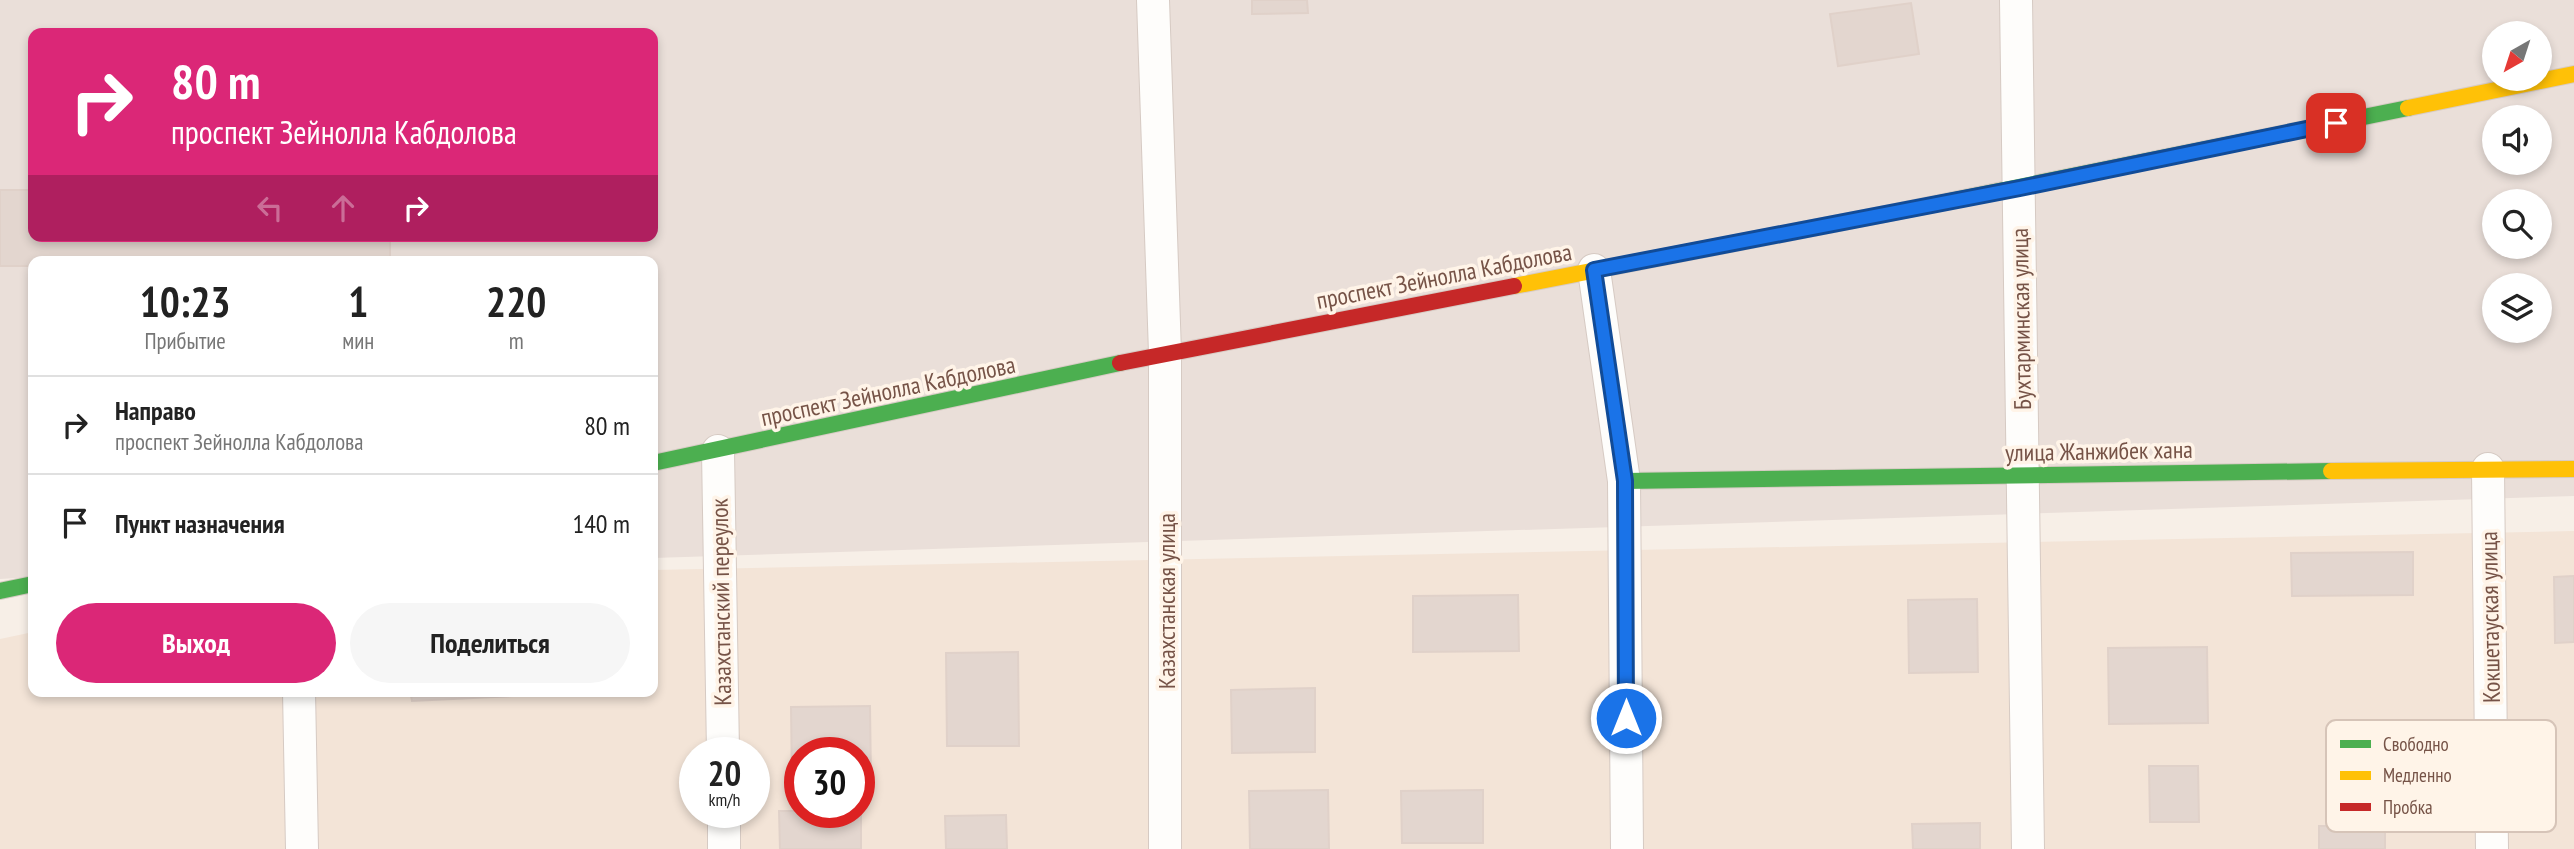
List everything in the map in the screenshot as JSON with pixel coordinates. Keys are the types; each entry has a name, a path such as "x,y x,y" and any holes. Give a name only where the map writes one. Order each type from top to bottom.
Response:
{"main road":[{"name":"проспект Зейнолла Кабдолова","path":"658,462 1165,353 2020,188 2574,74"},
{"name":"улица Жанжибек хана","path":"1625,481 2574,469"},
{"path":"0,591 28,585"}],"street":[{"name":"Казахстанская улица","path":"1153,0 1165,353 1166,849"},
{"name":"Бухтарминская улица","path":"2016,0 2028,849"},
{"path":"1594,270 1625,481 1627,849"},
{"name":"Казахстанский переулок","path":"718,451 723,737"},
{"name":"Кокшетауская улица","path":"2488,468 2491,720"},
{"path":"299,697 302,849"},
{"path":"724,828 724,849"}],"shaded area":[{"path":"0,0 2574,0 2574,496 658,558 658,256 28,256 28,577 0,579"},
{"path":"2574,531 2574,849 0,849 0,639 28,633 28,697 658,697 658,570"}],"building":[{"path":"1252,0 1307,0 1308,13 1252,14"},
{"path":"1911,3 1919,54 1838,66 1830,14"},
{"path":"0,190 28,190 28,242 390,242 390,256 28,256 28,266 0,266"},
{"path":"2413,552 2413,595 2292,596 2291,553"},
{"path":"2574,576 2574,642 2555,643 2554,577"},
{"path":"1518,595 1519,651 1413,652 1413,596"},
{"path":"1977,599 1978,672 1909,673 1908,600"},
{"path":"2207,647 2208,723 2109,724 2108,648"},
{"path":"1018,652 1019,746 947,746 946,653"},
{"path":"1315,688 1315,752 1232,753 1231,690"},
{"path":"411,697 494,697 412,701"},
{"path":"870,706 870,737 791,737 791,707"},
{"path":"2149,766 2198,766 2199,822 2150,822"},
{"path":"1328,790 1329,849 1250,849 1249,791"},
{"path":"1483,790 1483,843 1402,843 1401,791"},
{"path":"779,811 784,811 784,828 861,828 861,849 780,849"},
{"path":"1006,815 1007,849 946,849 945,816"},
{"path":"1980,823 1980,849 1913,849 1912,824"},
{"path":"2319,826 2326,826 2326,832 2385,832 2385,849 2319,849"}],"traffic: fast":[{"path":"1885,214 2408,108"},
{"path":"658,462 1120,363"},
{"path":"1624,481 2331,471"},
{"path":"0,591 28,585"}],"traffic: slow":[{"path":"2408,108 2574,74"},
{"path":"1514,286 1885,214"},
{"path":"2331,471 2574,469"}],"traffic: jam":[{"path":"1120,363 1514,286"}],"route":[{"path":"1626,718 1625,481 1594,270 2020,188 2336,123"}]}
